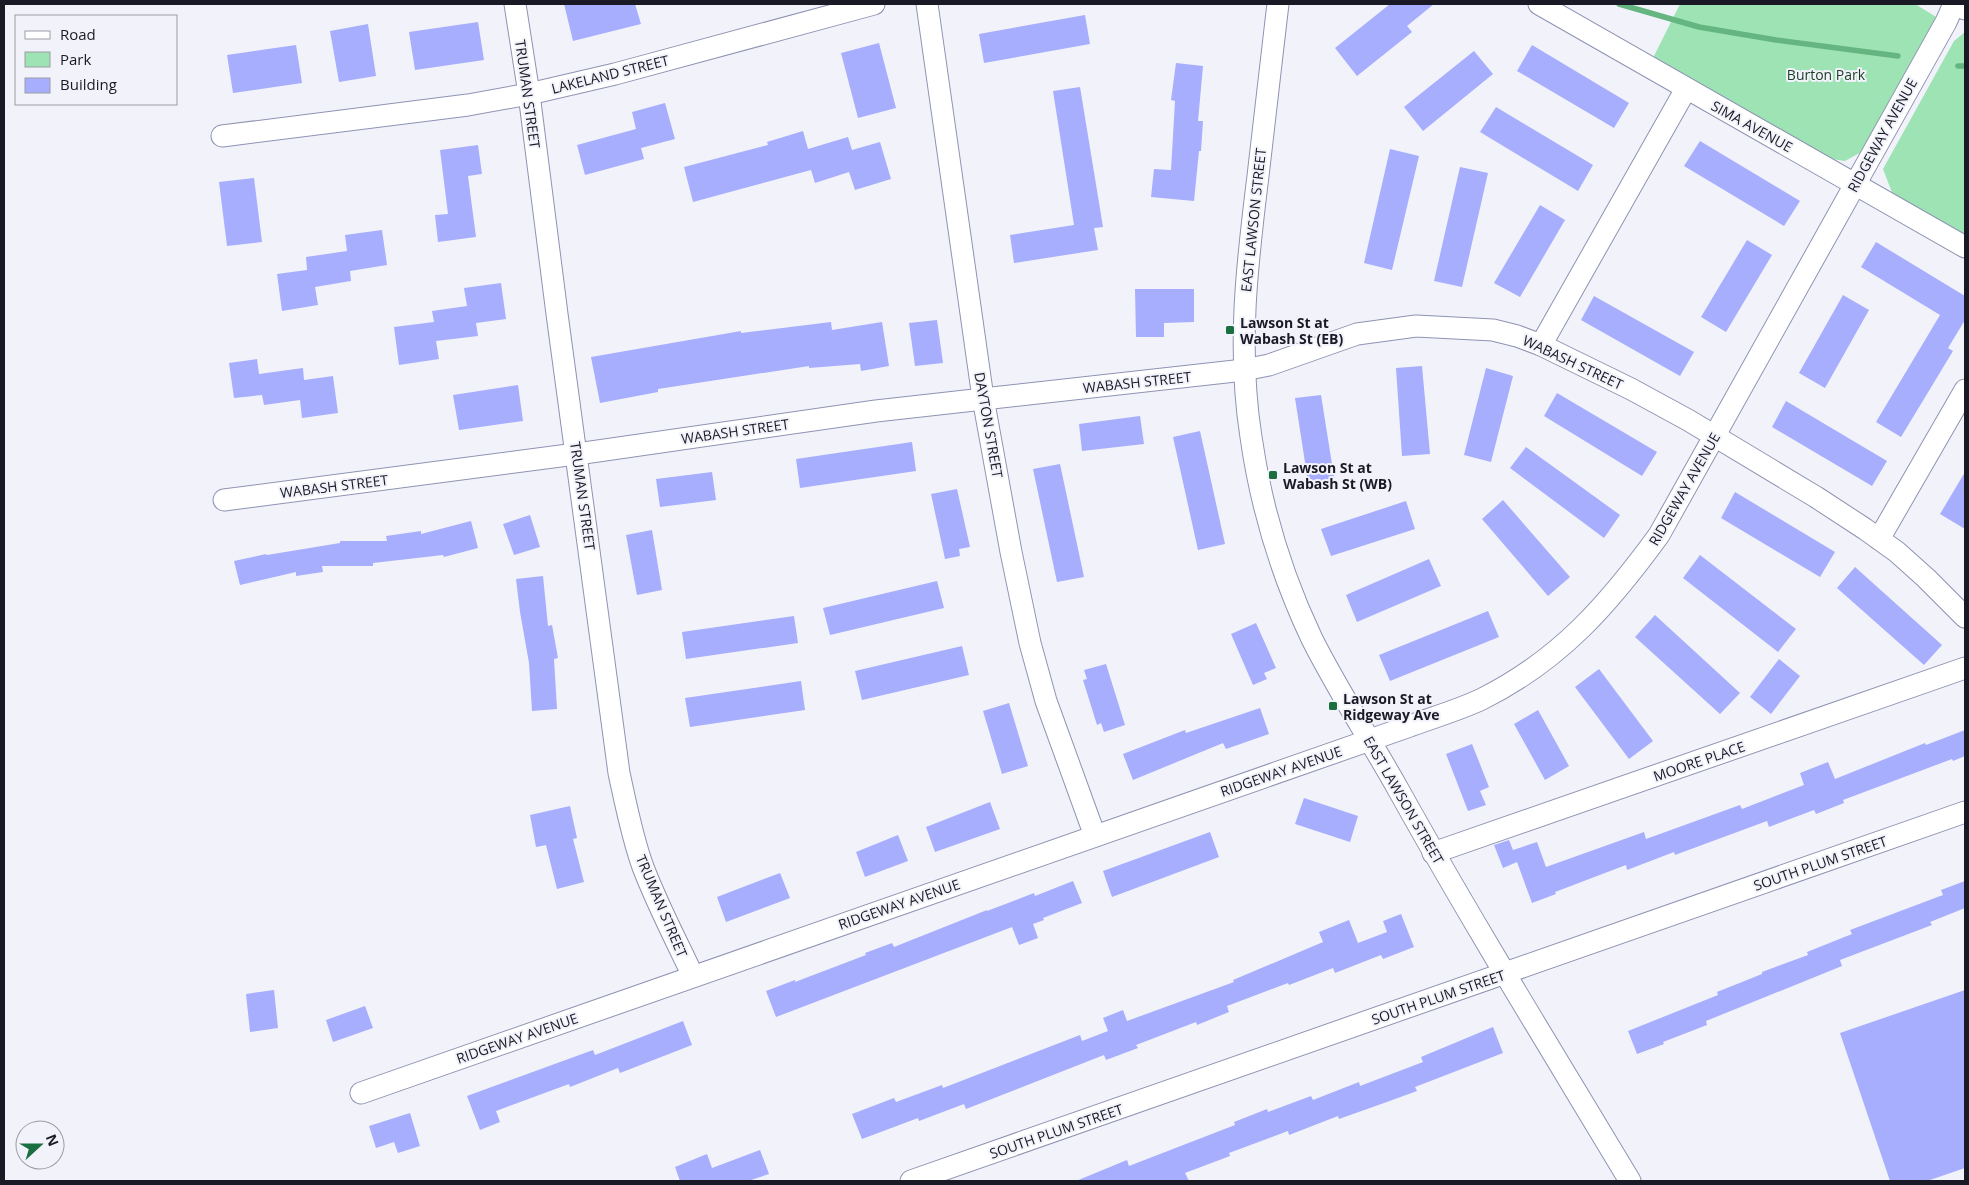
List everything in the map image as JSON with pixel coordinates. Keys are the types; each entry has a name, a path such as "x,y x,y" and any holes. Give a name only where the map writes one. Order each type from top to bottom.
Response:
{"street":[{"name":"TRUMAN STREET","path":"515,4 529,94 618,768 643,866 693,976"},
{"name":"LAKELAND STREET","path":"222,136 468,105 529,94 615,74 874,4"},
{"name":"DAYTON STREET","path":"927,4 983,398 1011,552 1030,642 1046,701 1095,836"},
{"name":"EAST LAWSON STREET","path":"1278,4 1245,289 1244,370 1251,438 1260,488 1272,535 1288,585 1313,640 1433,853 1630,1181"},
{"name":"SIMA AVENUE","path":"1539,4 1965,247"},
{"path":"1954,4 1965,9"},
{"name":"RIDGEWAY AVENUE","path":"361,1093 1369,741 1480,700 1552,655 1573,638 1630,576 1659,536 1946,22 1954,4"},
{"path":"1541,345 1686,89"},
{"name":"WABASH STREET","path":"224,500 983,398 1244,370 1269,365 1356,334 1416,326 1493,330 1541,345 1631,389 1714,436 1816,498 1879,539 1926,578 1965,617"},
{"path":"1879,539 1965,390"},
{"name":"MOORE PLACE","path":"1433,853 1965,668"},
{"name":"SOUTH PLUM STREET","path":"911,1181 1965,812"}],"green space":[{"name":"Burton Park","path":"1680,4 1915,4 1938,18 1865,150 1845,161 1832,159 1653,58"},
{"path":"1965,32 1965,236 1893,195 1883,169 1954,41"}],"building":[{"path":"564,4 635,4 641,24 573,41"},
{"path":"1390,4 1434,4 1407,26 1412,32 1357,76 1335,48"},
{"path":"1085,15 1090,44 984,63 979,34"},
{"path":"478,22 484,60 415,70 409,32"},
{"path":"368,24 376,76 339,82 330,31"},
{"path":"879,43 896,108 858,118 841,53"},
{"path":"296,45 302,83 233,93 227,55"},
{"path":"1532,45 1629,103 1614,128 1517,71"},
{"path":"1474,51 1493,74 1423,131 1404,107"},
{"path":"1176,63 1203,66 1198,121 1203,121 1201,151 1199,151 1194,201 1151,197 1154,169 1171,170 1175,101 1171,100"},
{"path":"1080,87 1103,227 1094,228 1098,250 1014,263 1010,235 1074,225 1053,91"},
{"path":"665,103 675,139 641,148 644,159 585,175 577,145 636,129 632,112"},
{"path":"1496,107 1593,165 1578,191 1480,132"},
{"path":"803,131 808,149 848,137 852,150 880,142 891,179 855,190 849,172 815,183 811,170 693,202 684,167 768,145 767,142"},
{"path":"1700,141 1800,201 1784,226 1684,166"},
{"path":"478,145 482,174 468,176 476,237 438,242 435,215 448,214 440,150"},
{"path":"1390,149 1419,156 1392,270 1364,263"},
{"path":"1460,167 1488,173 1462,287 1434,281"},
{"path":"254,178 262,242 227,246 219,182"},
{"path":"1540,205 1565,220 1520,297 1494,283"},
{"path":"382,230 387,265 350,271 351,281 315,287 318,305 282,311 277,274 307,270 306,257 347,251 345,235"},
{"path":"1747,240 1772,255 1726,332 1701,317"},
{"path":"1876,242 1965,296 1965,320 1948,348 1953,351 1901,437 1876,422 1940,315 1861,267"},
{"path":"501,283 506,319 476,323 478,336 436,341 439,359 399,365 394,327 434,322 432,311 467,306 464,288"},
{"path":"1135,289 1194,289 1194,322 1164,323 1164,337 1136,337"},
{"path":"1843,295 1869,310 1825,388 1799,373"},
{"path":"1594,296 1694,352 1680,376 1581,320"},
{"path":"937,320 943,363 915,366 909,323"},
{"path":"831,322 832,330 882,322 889,366 861,371 860,364 809,368 809,366 658,389 658,392 600,403 591,357 741,331 741,333"},
{"path":"257,359 259,374 303,368 304,380 333,376 338,413 302,418 300,400 264,405 262,395 234,398 229,363"},
{"path":"1422,366 1430,454 1402,456 1396,368"},
{"path":"1486,368 1513,376 1491,462 1464,455"},
{"path":"518,385 523,421 459,430 453,395"},
{"path":"1557,393 1657,452 1642,476 1544,416"},
{"path":"1321,395 1335,483 1309,488 1295,398"},
{"path":"1786,401 1887,461 1872,486 1772,427"},
{"path":"1140,416 1144,444 1082,451 1079,424"},
{"path":"1200,431 1225,544 1198,550 1173,437"},
{"path":"912,442 916,471 800,488 796,459"},
{"path":"1526,447 1620,515 1604,538 1510,468"},
{"path":"1060,464 1084,577 1057,582 1033,469"},
{"path":"712,472 716,500 660,507 656,479"},
{"path":"1965,472 1965,529 1940,514"},
{"path":"957,489 970,547 959,549 960,556 945,559 931,494"},
{"path":"1735,492 1835,552 1820,577 1721,518"},
{"path":"1503,500 1570,577 1548,596 1482,519"},
{"path":"1406,501 1415,529 1331,556 1321,529"},
{"path":"530,515 540,547 514,555 503,524"},
{"path":"471,521 478,548 444,557 443,555 373,563 373,566 322,566 323,572 296,576 296,572 240,585 234,561 266,554 340,543 340,541 387,541 386,536 421,531 421,534"},
{"path":"652,530 662,590 637,595 626,535"},
{"path":"1700,555 1796,629 1778,652 1683,578"},
{"path":"1429,559 1441,586 1357,622 1346,595"},
{"path":"1855,567 1942,645 1924,665 1837,588"},
{"path":"543,576 548,626 552,625 558,658 554,659 557,709 532,711 529,663 516,579"},
{"path":"937,581 944,608 830,635 823,608"},
{"path":"1488,611 1499,637 1390,681 1379,655"},
{"path":"1655,615 1740,693 1720,714 1635,637"},
{"path":"794,616 798,643 686,659 682,632"},
{"path":"1256,623 1276,668 1264,673 1267,679 1253,685 1231,634"},
{"path":"962,646 969,675 862,700 855,671"},
{"path":"1779,659 1800,676 1771,714 1750,697"},
{"path":"1106,664 1125,725 1104,732 1101,723 1097,725 1083,680 1087,679 1084,670"},
{"path":"1599,669 1653,741 1629,759 1575,687"},
{"path":"801,681 805,710 690,727 685,698"},
{"path":"1009,703 1028,766 1002,774 983,711"},
{"path":"1260,708 1269,734 1226,749 1223,743 1133,780 1123,754 1185,730 1186,733"},
{"path":"1538,710 1569,766 1545,780 1514,724"},
{"path":"1965,730 1965,756 1953,761 1952,759 1843,800 1844,803 1816,814 1814,810 1769,827 1767,821 1675,855 1674,852 1627,870 1626,865 1555,892 1556,894 1532,903 1517,862 1503,868 1494,845 1509,840 1513,850 1537,842 1546,867 1644,832 1646,839 1740,805 1742,809 1804,785 1800,773 1828,762 1835,779 1925,743 1926,745"},
{"path":"1472,744 1489,787 1480,791 1486,805 1468,811 1446,754"},
{"path":"1304,798 1358,816 1350,842 1295,824"},
{"path":"990,802 1000,829 935,852 926,827"},
{"path":"570,806 577,838 573,839 584,882 557,889 546,845 536,847 530,815"},
{"path":"1210,832 1219,857 1112,897 1103,871"},
{"path":"898,835 908,861 865,877 856,852"},
{"path":"780,873 790,898 726,922 717,897"},
{"path":"1073,881 1082,903 1043,918 1044,920 1033,924 1038,938 1019,945 1012,927 776,1017 766,991 866,955 865,953 892,943 894,947 987,910 1034,893 1035,896"},
{"path":"1965,881 1965,908 1930,922 1932,925 1840,960 1842,966 1706,1021 1707,1025 1637,1054 1628,1031 1718,995 1717,992 1762,974 1762,972 1808,955 1807,952 1852,934 1850,930 1943,895 1941,890"},
{"path":"1401,914 1414,947 1383,959 1381,955 1335,973 1333,968 1289,985 1288,983 1227,1006 1229,1012 1197,1025 1196,1022 1136,1045 1138,1048 1106,1060 1104,1055 966,1109 964,1104 919,1121 918,1118 862,1139 852,1114 894,1098 896,1102 942,1085 943,1088 1080,1035 1082,1041 1108,1031 1103,1018 1123,1010 1127,1021 1234,982 1233,980 1323,942 1319,932 1349,920 1358,943 1387,932 1383,921"},
{"path":"274,990 278,1028 250,1032 246,994"},
{"path":"1965,990 1965,1168 1927,1181 1890,1181 1840,1033"},
{"path":"365,1006 373,1028 333,1042 326,1020"},
{"path":"683,1021 692,1045 620,1073 618,1068 570,1087 569,1084 496,1111 500,1122 480,1130 467,1096 593,1050 595,1055"},
{"path":"1493,1027 1503,1053 1415,1087 1417,1091 1339,1119 1338,1116 1289,1135 1288,1131 1229,1153 1230,1156 1185,1173 1189,1181 1076,1181 1127,1160 1129,1166 1235,1125 1234,1122 1267,1109 1268,1112 1311,1096 1313,1100 1359,1082 1360,1086 1423,1062 1421,1057"},
{"path":"410,1113 420,1146 398,1153 394,1142 376,1148 369,1126"},
{"path":"760,1150 769,1174 748,1181 680,1181 675,1167 707,1154 712,1168"}],"waterway":[{"path":"1619,4 1699,27 1776,40 1898,56"},
{"path":"1958,66 1965,66"}],"place":[{"name":"Lawson St at Wabash St (EB)","path":"1230,330"},
{"name":"Lawson St at Wabash St (WB)","path":"1273,475"},
{"name":"Lawson St at Ridgeway Ave","path":"1333,706"}]}
